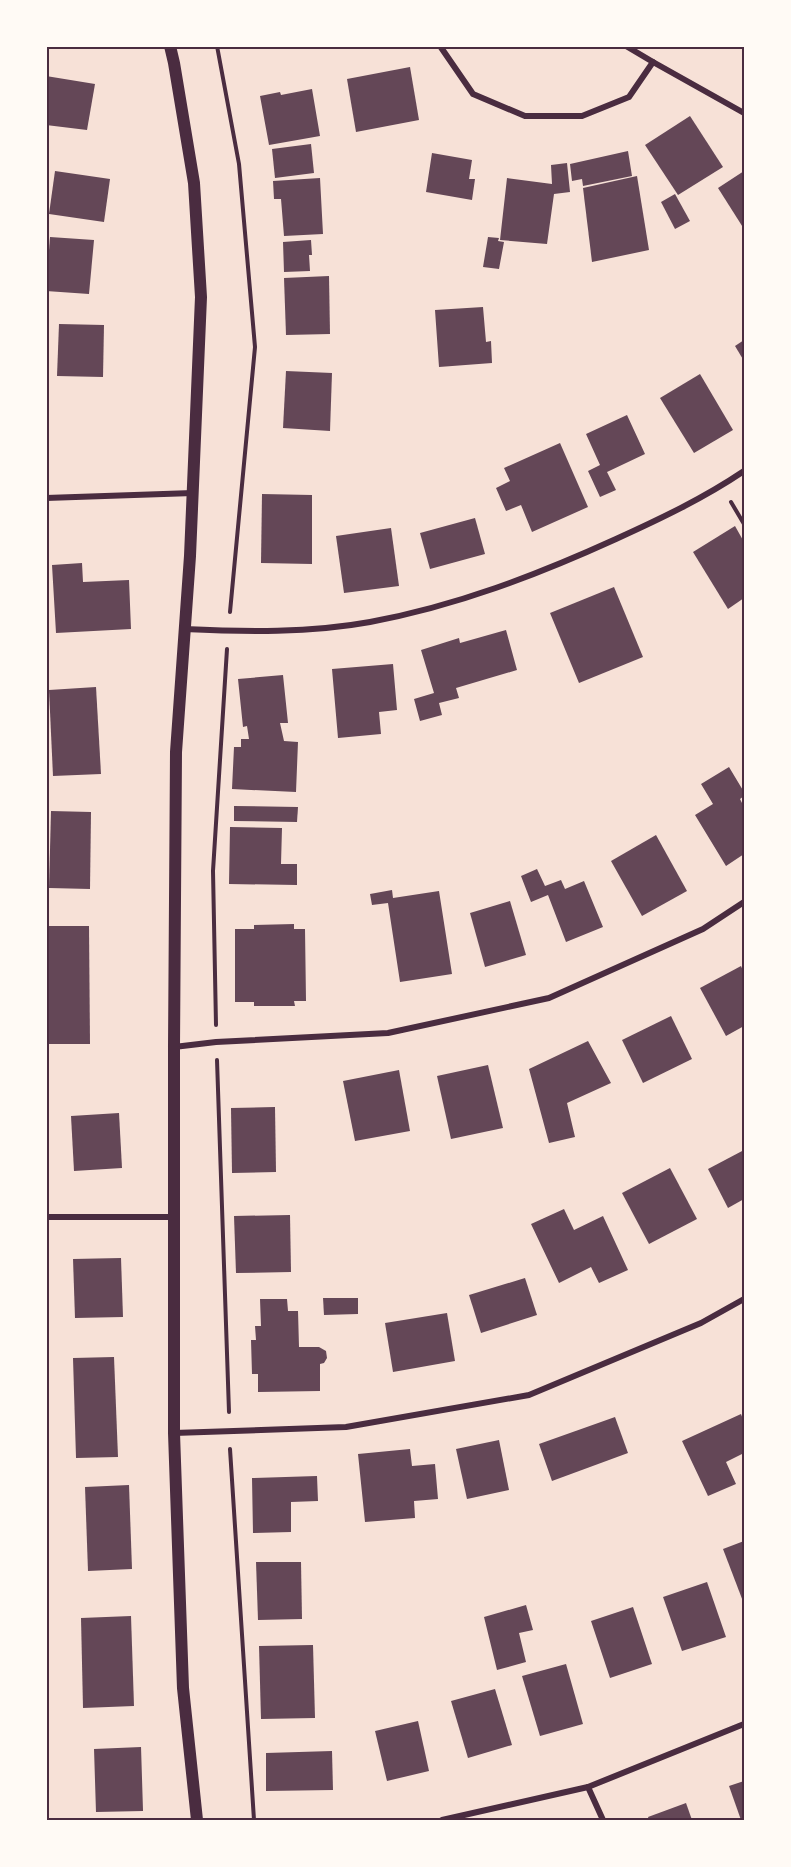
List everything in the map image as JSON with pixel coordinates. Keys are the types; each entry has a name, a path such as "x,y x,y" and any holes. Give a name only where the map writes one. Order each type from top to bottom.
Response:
{"main road":[{"path":"170,46 194,183 201,297 193,493 176,752 174,1047 174,1433 183,1688 197,1821"}],"street":[{"path":"441,46 473,94 525,116 582,116 629,97 653,62"},
{"path":"626,46 744,113"},
{"path":"184,629 228,632 309,629 369,622 427,609 499,588 576,558 721,487 744,471"},
{"path":"46,498 193,493"},
{"path":"174,1047 216,1042 387,1033 549,998 703,929 744,902"},
{"path":"46,1217 175,1217"},
{"path":"174,1433 346,1427 529,1395 701,1323 744,1299"},
{"path":"442,1821 588,1787 744,1724"},
{"path":"588,1787 603,1821"}],"path":[{"path":"216,1042 213,871 228,632 255,347 239,164 217,46"},
{"path":"721,487 744,524"}],"building":[{"path":"410,67 419,120 356,132 347,79"},
{"path":"46,76 95,84 87,130 46,125"},
{"path":"312,89 320,136 269,145 260,96 280,92 281,95"},
{"path":"690,116 723,167 678,195 645,145"},
{"path":"311,144 314,173 275,178 272,149"},
{"path":"628,151 632,176 583,186 582,179 572,181 570,164"},
{"path":"432,153 472,160 469,179 475,179 472,200 426,192"},
{"path":"567,163 570,192 554,194 547,244 500,240 507,178 552,184 551,165"},
{"path":"55,171 110,179 104,222 49,214"},
{"path":"744,171 744,229 718,188"},
{"path":"637,176 649,250 592,262 583,188"},
{"path":"320,178 323,234 284,236 281,199 274,199 273,181"},
{"path":"675,194 690,221 675,229 661,202"},
{"path":"50,237 94,240 89,294 46,291"},
{"path":"488,237 499,238 498,241 504,242 499,269 483,267"},
{"path":"311,240 310,271 284,272 283,242"},
{"path":"329,276 330,334 286,335 284,278"},
{"path":"483,307 486,342 491,341 492,363 439,367 435,310"},
{"path":"59,324 104,325 103,377 57,376"},
{"path":"744,340 744,361 735,346"},
{"path":"286,371 332,373 330,431 283,428"},
{"path":"700,374 733,430 694,453 660,398"},
{"path":"627,415 645,454 607,472 616,490 600,497 588,471 600,465 586,434"},
{"path":"560,443 588,507 532,532 521,505 506,511 496,488 510,481 504,468"},
{"path":"262,494 312,495 312,564 261,563"},
{"path":"475,518 485,554 430,569 420,533"},
{"path":"735,526 744,542 744,598 728,609 693,552"},
{"path":"391,528 399,586 344,593 336,536"},
{"path":"82,563 83,582 129,580 131,629 56,633 52,565"},
{"path":"614,587 643,657 579,683 550,613"},
{"path":"506,630 517,670 456,688 459,698 439,703 442,715 420,721 414,699 434,693 421,650 459,638 460,643"},
{"path":"393,664 397,710 379,712 381,734 338,738 332,669"},
{"path":"283,675 288,723 280,723 284,741 298,742 296,792 232,789 234,747 241,747 241,739 249,739 247,726 243,727 238,679"},
{"path":"96,687 101,774 53,776 49,690"},
{"path":"729,767 744,792 744,796 740,799 744,807 744,854 726,866 695,815 713,804 701,784"},
{"path":"234,806 298,807 297,822 234,821"},
{"path":"51,811 91,812 90,889 49,888"},
{"path":"230,827 282,828 281,864 297,864 297,885 229,884"},
{"path":"656,835 687,891 642,916 611,861"},
{"path":"537,869 545,886 561,880 565,889 584,881 603,927 566,942 548,895 531,902 521,876"},
{"path":"392,890 393,898 439,891 452,974 400,982 388,903 372,905 370,894"},
{"path":"510,901 526,955 485,967 470,913"},
{"path":"294,924 294,929 305,929 306,1001 294,1001 295,1006 254,1006 254,1002 235,1002 235,929 254,929 254,925"},
{"path":"48,926 89,926 90,1044 49,1044"},
{"path":"741,966 744,973 744,1026 726,1036 700,988"},
{"path":"671,1016 692,1059 643,1083 622,1040"},
{"path":"588,1041 611,1083 567,1103 575,1137 549,1143 529,1069"},
{"path":"488,1065 503,1128 451,1139 437,1076"},
{"path":"399,1070 410,1131 355,1141 343,1081"},
{"path":"275,1107 276,1172 232,1173 231,1108"},
{"path":"119,1113 122,1168 74,1171 71,1116"},
{"path":"744,1150 744,1199 728,1208 708,1169"},
{"path":"670,1168 697,1219 649,1244 622,1193"},
{"path":"564,1209 574,1230 603,1216 628,1270 599,1283 591,1267 559,1283 531,1224"},
{"path":"290,1215 291,1272 236,1273 234,1216"},
{"path":"121,1258 123,1317 75,1318 73,1259"},
{"path":"525,1278 537,1315 481,1333 469,1295"},
{"path":"323,1298 358,1298 358,1314 324,1315"},
{"path":"260,1299 287,1299 288,1311 298,1311 299,1347 319,1347 326,1351 327,1358 324,1363 320,1364 320,1391 258,1392 258,1374 252,1374 251,1340 256,1340 255,1326 261,1326"},
{"path":"447,1313 455,1361 393,1372 385,1323"},
{"path":"114,1357 118,1457 76,1458 73,1358"},
{"path":"741,1414 744,1422 744,1453 726,1462 736,1484 708,1496 682,1441"},
{"path":"615,1417 628,1453 552,1481 539,1444"},
{"path":"499,1440 509,1490 467,1499 456,1449"},
{"path":"410,1449 412,1466 435,1464 438,1499 414,1501 415,1518 365,1522 358,1454"},
{"path":"317,1476 318,1501 291,1502 291,1532 253,1533 252,1478"},
{"path":"129,1485 132,1569 88,1571 85,1487"},
{"path":"744,1541 744,1604 723,1549"},
{"path":"256,1562 301,1562 302,1619 258,1620"},
{"path":"707,1582 726,1637 682,1651 663,1597"},
{"path":"526,1605 533,1630 519,1633 526,1662 497,1670 484,1617"},
{"path":"633,1607 652,1664 610,1678 591,1621"},
{"path":"131,1616 134,1706 83,1708 81,1618"},
{"path":"313,1645 315,1718 261,1719 259,1646"},
{"path":"566,1664 583,1724 540,1736 522,1676"},
{"path":"495,1689 512,1745 468,1758 451,1701"},
{"path":"418,1721 429,1771 387,1781 375,1731"},
{"path":"141,1747 143,1811 96,1812 94,1749"},
{"path":"332,1751 333,1790 266,1791 266,1753"},
{"path":"744,1781 744,1820 741,1820 729,1786"},
{"path":"686,1803 692,1820 649,1820 648,1817"}]}
